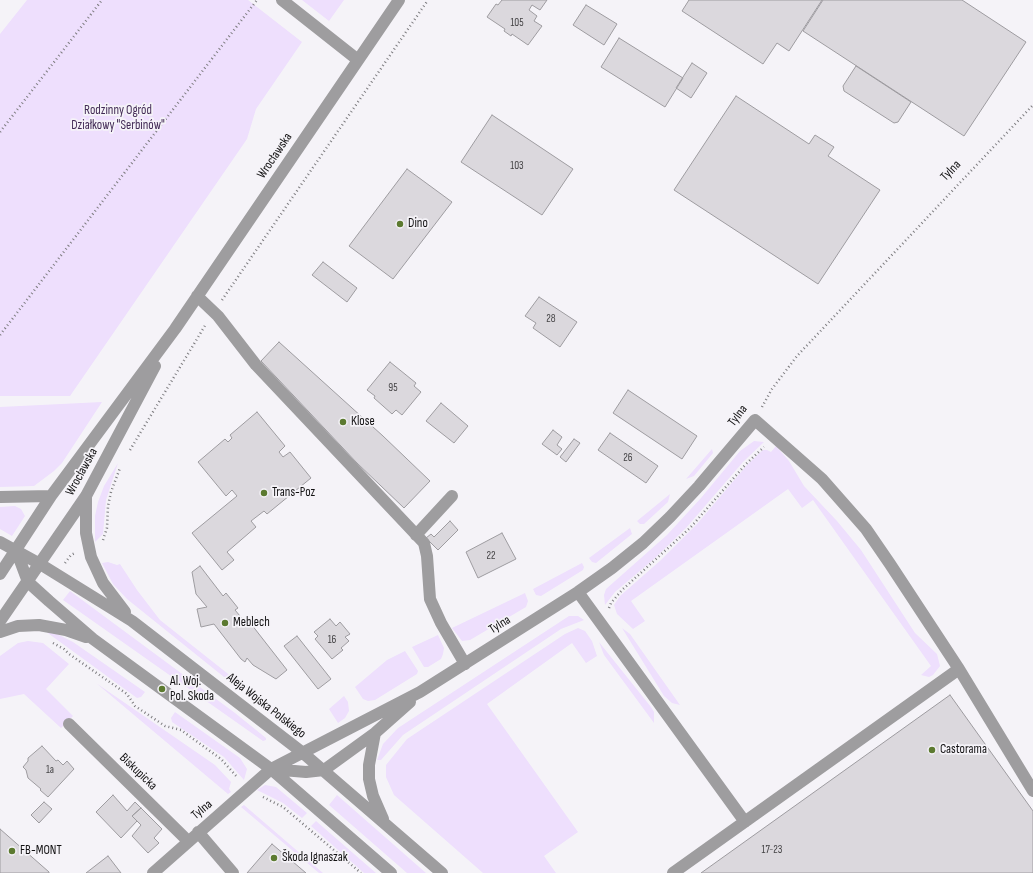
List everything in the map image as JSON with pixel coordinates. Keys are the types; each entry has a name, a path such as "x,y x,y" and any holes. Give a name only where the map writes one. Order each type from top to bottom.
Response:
{"street":[{"path":"282,0 358,60"},
{"name":"Wrocławska","path":"0,574 51,496 175,329 398,0"},
{"path":"197,296 218,316 256,365 424,544 428,556 427,574 430,599 435,614 465,664"},
{"name":"Wrocławska","path":"0,621 86,496 175,329"},
{"path":"755,420 822,479 852,512 890,564 959,669 1033,791"},
{"name":"Tylna","path":"153,873 271,769 420,692 578,592 642,543 670,517 699,486 755,420"},
{"path":"0,497 51,496"},
{"path":"86,496 86,533 93,563 113,598 132,621"},
{"path":"416,535 452,496"},
{"name":"Aleja Wojska Polskiego","path":"0,542 40,564 132,621 324,770 442,873"},
{"path":"16,550 28,582 93,639 271,769 391,873"},
{"path":"578,592 745,822"},
{"path":"0,632 18,626 39,625 66,630 93,639"},
{"path":"673,873 959,669"},
{"name":"Tylna","path":"324,770 375,733 420,692"},
{"name":"Biskupicka","path":"69,724 188,841"},
{"path":"375,733 369,765 369,779 373,796 384,822"},
{"path":"271,769 306,772 324,770"},
{"path":"198,832 232,873"}],"path":[{"path":"0,132 102,0"},
{"path":"0,335 257,0"},
{"name":"Tylna","path":"755,420 772,389 797,356 1033,105"},
{"path":"608,611 611,602 622,590 690,528 746,464 765,446"},
{"path":"58,648 64,649 127,694 135,706 165,726 181,730 221,759 249,788 283,806 361,873"}],"green space":[{"name":"Rodzinny Ogród Działkowy \"Serbinów\"","path":"27,0 248,0 302,42 256,109 247,139 70,396 0,396 0,34"},
{"path":"302,0 344,0 329,21"},
{"path":"102,402 62,463 54,471 34,486 0,487 0,407"},
{"path":"754,441 764,442 743,462 686,528 654,559 615,592 605,605 604,595 606,589 667,535 701,498 740,451"},
{"path":"776,446 789,461 804,486 837,521 861,550 915,633 937,654 940,666 933,675 929,677 921,675 931,666 813,500 802,508 788,489 631,601 645,621 633,629 617,614 614,605 620,596 661,560 697,524 747,465 763,450 771,452"},
{"path":"712,449 713,453 694,476 686,479"},
{"path":"118,463 106,500 103,534 95,542 95,516 98,502 104,486"},
{"path":"670,494 668,502 644,524 640,524 637,521"},
{"path":"15,506 21,509 25,516 12,536 0,529 0,507"},
{"path":"630,528 632,534 596,563 592,562 589,558"},
{"path":"108,562 117,565 120,564 137,590 160,620 232,677 224,677 127,599 113,584 102,563"},
{"path":"582,563 584,567 583,570 541,596 536,595 533,589"},
{"path":"70,591 235,713 266,738 266,740 263,741 63,600"},
{"path":"525,593 528,601 526,607 470,640 462,641 452,628"},
{"path":"569,616 578,616 584,620 561,629 403,735 381,760 377,760 383,744 398,728"},
{"path":"578,628 585,631 592,641 597,656 586,663 572,643 487,704 578,832 544,856 556,873 483,873 394,795 386,777 386,765 407,739 565,634"},
{"path":"622,628 630,634 680,705 672,703 664,696"},
{"path":"45,631 57,634 73,642 145,692 141,697 137,698"},
{"path":"438,635 444,648 441,659 428,667 424,667 412,647"},
{"path":"28,641 43,643 69,664 46,689 73,716 61,728 24,694 0,699 0,656 18,643"},
{"path":"599,642 651,707 654,712 654,723 604,655"},
{"path":"405,651 418,671 417,674 375,700 368,701 363,699 355,687 387,660"},
{"path":"96,683 215,765 231,782 229,789 231,792 228,794"},
{"path":"252,693 300,730 298,735 259,704 253,697"},
{"path":"344,696 348,702 349,711 345,718 338,723 329,709"},
{"path":"175,712 240,758 247,769 244,780 224,757 172,722 171,718"},
{"path":"265,785 276,787 307,813 302,818 283,803 257,790"},
{"path":"337,795 426,873 407,873 329,805"},
{"path":"244,805 323,873 319,873 241,807"},
{"path":"316,821 376,873 364,873 311,826"}],"building":[{"path":"502,0 547,0 540,10 532,5 529,10 537,16 534,21 542,26 528,45 512,34 511,36 504,31 505,29 487,17 496,4 498,5"},
{"path":"689,0 822,0 789,51 777,43 763,64 682,11"},
{"path":"823,0 962,0 1026,42 964,136 803,31"},
{"path":"586,5 617,24 604,45 573,25"},
{"path":"619,38 683,78 665,107 601,67"},
{"path":"692,63 707,73 691,98 676,88"},
{"path":"856,66 911,102 898,122 894,123 844,91 843,86"},
{"path":"736,96 809,144 815,135 834,147 828,156 880,190 818,284 674,190"},
{"path":"492,115 573,169 542,215 461,162"},
{"name":"Dino","path":"407,169 452,202 393,279 349,246"},
{"path":"323,262 357,288 347,302 312,275"},
{"path":"539,297 577,322 560,347 533,328 536,323 525,316"},
{"name":"Klose","path":"279,342 383,436 430,481 404,508 357,463 261,361"},
{"path":"390,362 416,383 414,386 421,392 402,415 396,410 392,414 374,398 375,396 367,390"},
{"path":"628,390 697,436 682,459 613,413"},
{"path":"441,403 468,426 454,443 426,421"},
{"name":"Trans-Poz","path":"257,412 285,446 279,452 283,457 290,452 311,478 267,514 264,511 251,521 256,527 227,552 234,560 222,570 192,533 237,496 232,490 226,496 198,462 225,439 228,442 232,438 230,435"},
{"path":"553,430 562,437 557,445 562,449 557,455 542,444"},
{"path":"610,433 658,466 646,483 598,450"},
{"path":"574,439 580,443 566,462 560,457"},
{"path":"450,521 458,530 438,550 426,538 431,534 434,537"},
{"path":"502,533 516,559 478,578 466,552"},
{"name":"Meblech","path":"200,566 223,596 226,593 238,608 235,610 245,622 248,620 287,670 276,679 253,665 247,658 245,662 241,659 214,624 201,627 197,609 207,607 196,594 192,572"},
{"path":"330,619 336,626 340,622 350,634 345,637 349,641 341,648 343,650 332,659 315,639 318,636 314,632"},
{"path":"297,636 331,679 318,689 284,646"},
{"name":"Castorama","path":"950,695 1033,811 1033,873 701,873"},
{"path":"42,746 56,761 58,760 63,765 67,761 74,769 48,797 28,778 26,770 23,767 28,761 28,758"},
{"path":"113,795 127,811 135,802 141,808 132,816 137,821 121,838 96,812"},
{"path":"44,802 52,809 39,823 31,815"},
{"path":"141,808 162,829 154,838 159,843 148,853 132,836 141,825 132,816"},
{"name":"FB-MONT","path":"0,829 49,872 49,873 0,873"},
{"name":"Škoda Ignaszak","path":"272,844 306,873 247,873"},
{"path":"108,856 121,873 86,873"}],"place":[{"name":"Dino","path":"400,224"},
{"name":"Klose","path":"343,422"},
{"name":"Trans-Poz","path":"264,493"},
{"name":"Meblech","path":"225,623"},
{"name":"Al. Woj. Pol. Skoda","path":"162,689"},
{"name":"Castorama","path":"932,750"},
{"name":"FB-MONT","path":"12,851"},
{"name":"Škoda Ignaszak","path":"274,858"}]}
